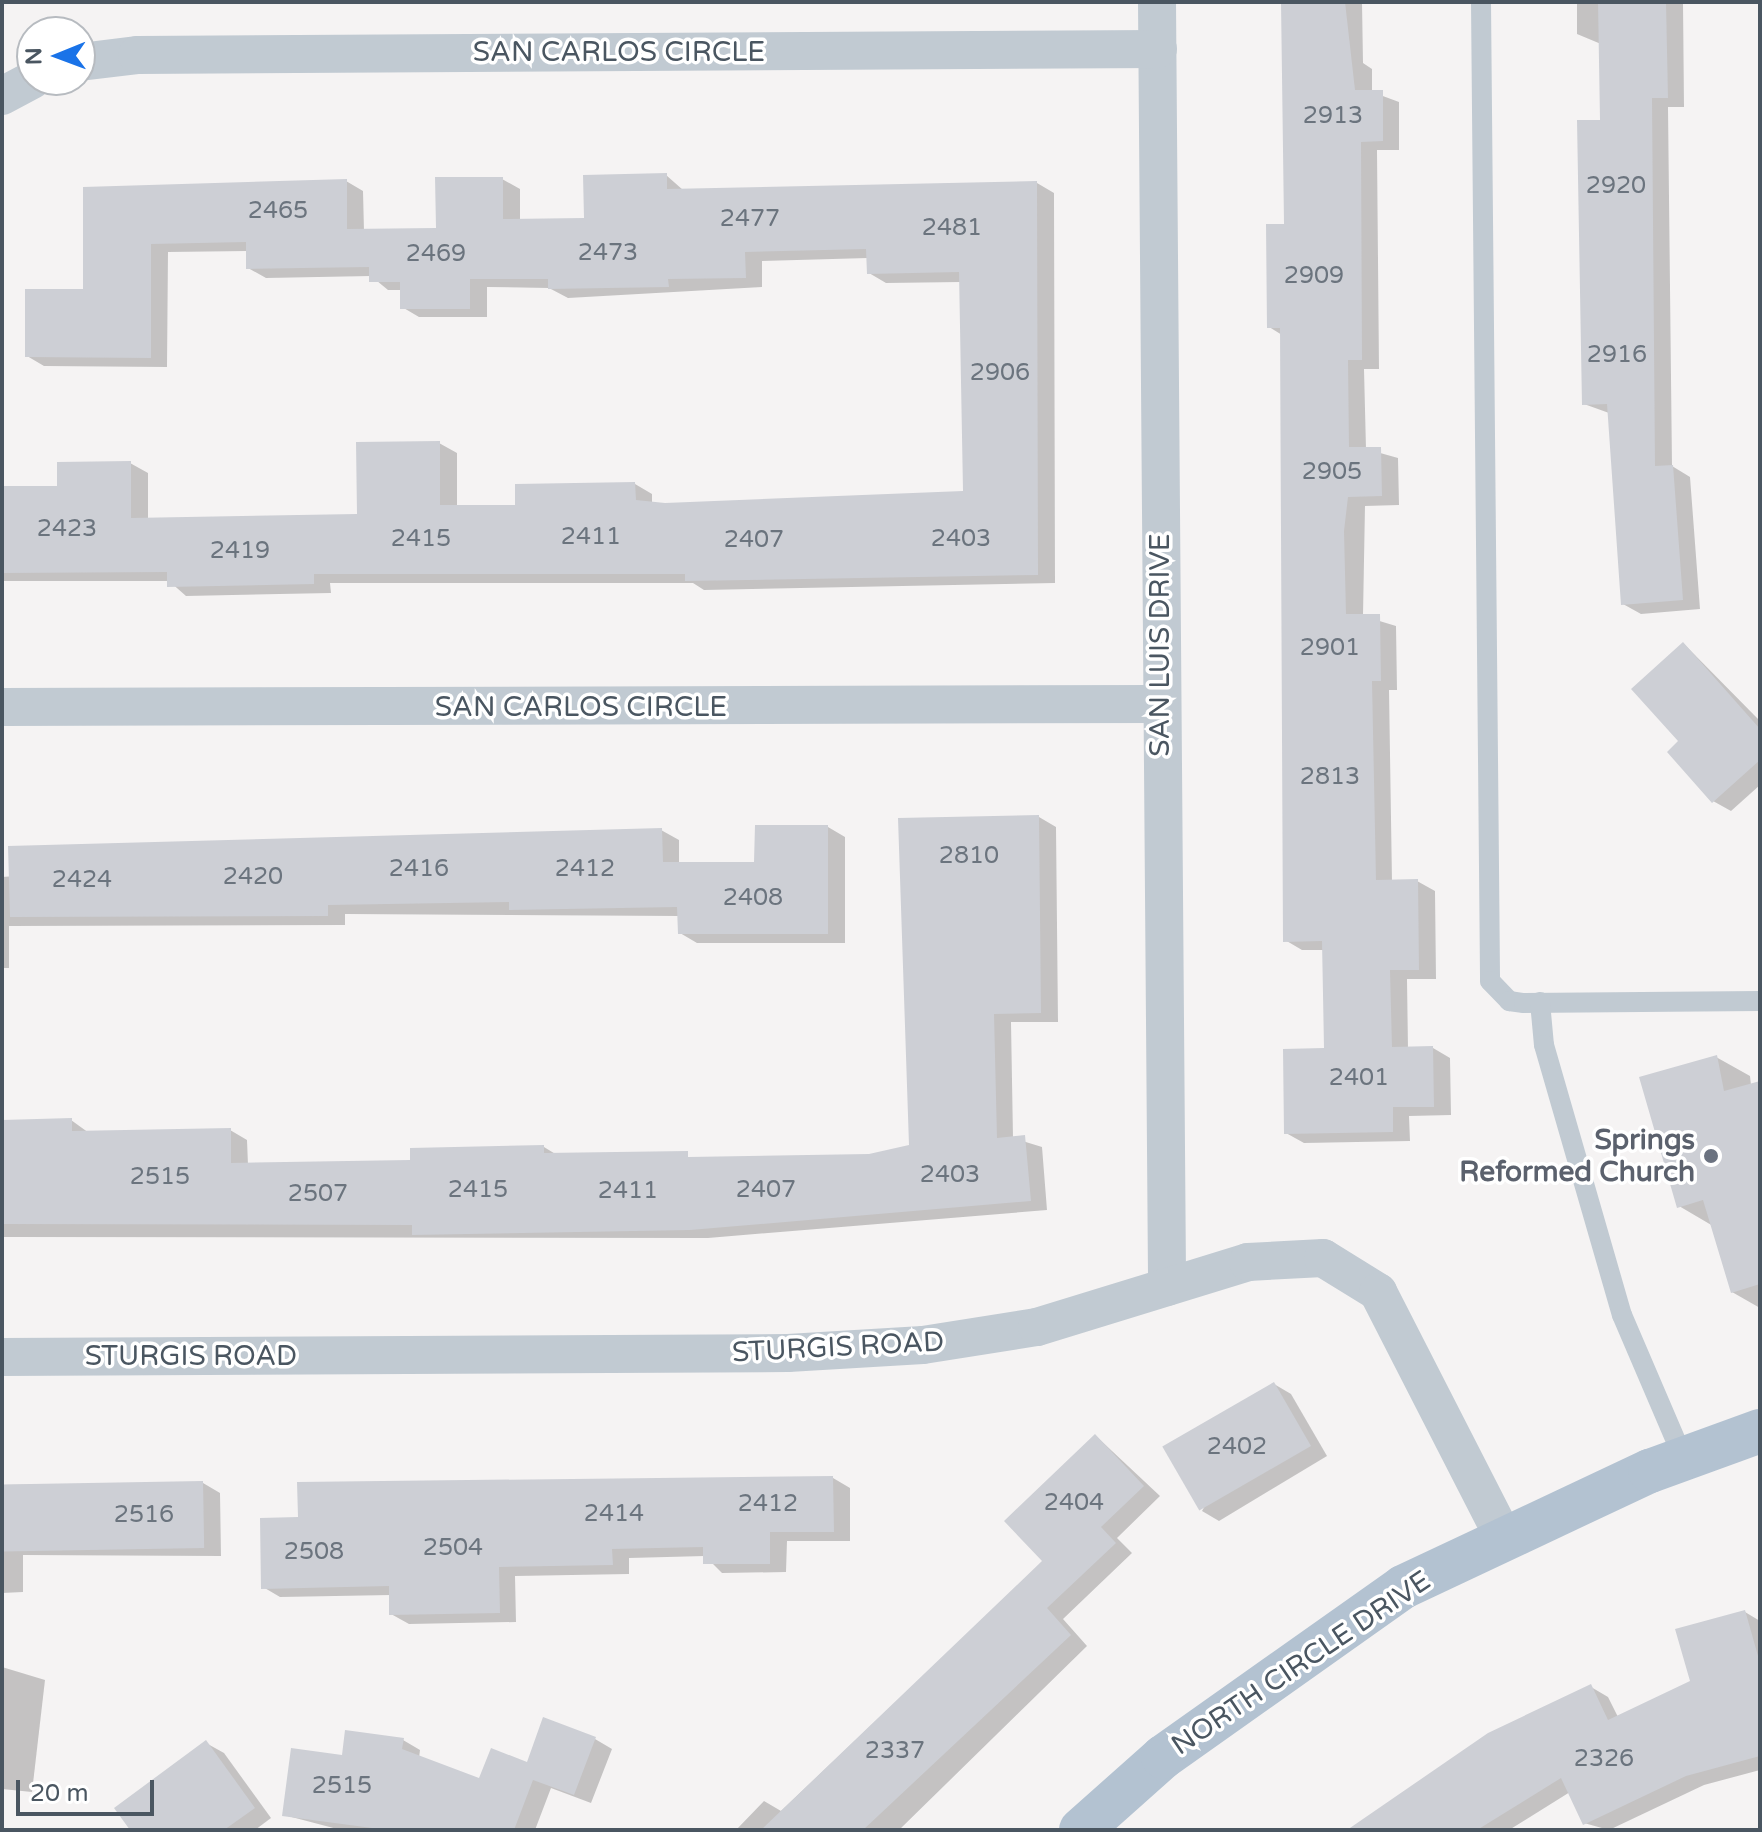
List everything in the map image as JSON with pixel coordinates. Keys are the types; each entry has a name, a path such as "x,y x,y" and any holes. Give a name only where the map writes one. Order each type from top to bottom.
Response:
{"main road":[{"name":"NORTH CIRCLE DRIVE","path":"1081,1830 1163,1757 1403,1587 1503,1536 1683,1457 1760,1431"}],"street":[{"name":"SAN LUIS DRIVE","path":"1157,2 1160,704 1167,1287"},
{"name":"SAN CARLOS CIRCLE","path":"96,60 153,54 1158,49"},
{"name":"SAN CARLOS CIRCLE","path":"2,707 1160,704"},
{"name":"STURGIS ROAD","path":"2,1357 803,1352 976,1338 1285,1256 1323,1258 1350,1269 1378,1292 1404,1333 1503,1536"}],"lane":[{"path":"1481,2 1488,966 1509,1001 1760,1001"},
{"path":"1540,1002 1544,1045 1622,1315 1683,1457"}],"building":[{"path":"1281,2 1345,2 1355,90 1383,90 1383,141 1361,142 1362,360 1348,360 1349,447 1381,447 1382,496 1348,497 1344,531 1346,614 1380,614 1381,681 1372,681 1376,880 1418,879 1419,970 1390,970 1392,1047 1433,1046 1434,1107 1393,1107 1393,1132 1284,1134 1283,1049 1324,1048 1322,941 1283,942 1280,328 1267,328 1266,224 1284,224"},
{"path":"1598,2 1666,2 1668,98 1652,98 1655,466 1673,465 1683,600 1621,605 1607,404 1582,405 1577,120 1600,120"},
{"path":"667,173 667,189 1037,181 1038,575 685,581 685,574 314,574 314,584 167,587 167,572 2,573 2,486 57,486 57,462 131,461 131,518 357,514 356,442 440,441 440,505 515,505 515,484 635,482 636,500 665,503 963,491 959,272 867,274 866,249 745,252 746,278 668,279 669,287 548,289 548,279 470,279 470,309 400,309 400,282 369,282 369,267 246,269 246,242 151,244 151,358 25,357 25,289 83,289 83,187 347,179 347,229 436,228 435,177 503,177 503,219 584,218 583,175"},
{"path":"1683,642 1760,729 1760,760 1712,803 1667,752 1678,741 1631,689"},
{"path":"1039,815 1041,1013 994,1014 997,1138 1025,1135 1031,1201 690,1230 412,1235 412,1225 2,1224 2,1120 72,1118 72,1131 231,1128 231,1163 410,1160 410,1148 544,1145 544,1153 688,1151 688,1157 869,1154 909,1145 898,818"},
{"path":"755,825 828,825 828,934 678,934 677,907 509,910 509,902 328,905 328,916 10,917 8,846 662,828 663,862 754,862"},
{"name":"Springs Reformed Church","path":"1717,1055 1724,1091 1760,1081 1760,1284 1731,1293 1703,1200 1677,1208 1639,1077"},
{"path":"1274,1382 1311,1446 1199,1511 1162,1446"},
{"path":"1095,1434 1144,1486 1101,1527 1116,1543 1047,1608 1071,1635 863,1830 761,1830 1042,1561 1004,1521"},
{"path":"833,1476 834,1532 770,1532 770,1564 703,1564 703,1547 612,1549 613,1565 499,1567 500,1613 389,1615 389,1586 261,1589 260,1518 298,1517 297,1482"},
{"path":"203,1481 204,1548 3,1551 2,1485"},
{"path":"1745,1610 1760,1663 1760,1756 1686,1776 1583,1825 1561,1778 1477,1830 1347,1830 1488,1733 1591,1684 1608,1720 1690,1681 1675,1629"},
{"path":"543,1717 596,1737 574,1795 533,1780 514,1830 387,1830 282,1816 291,1748 342,1755 345,1730 404,1738 402,1749 479,1778 491,1748 527,1762"},
{"path":"206,1740 255,1808 224,1830 130,1830 114,1808"}],"place":[{"name":"Springs Reformed Church","path":"1711,1156"}]}
